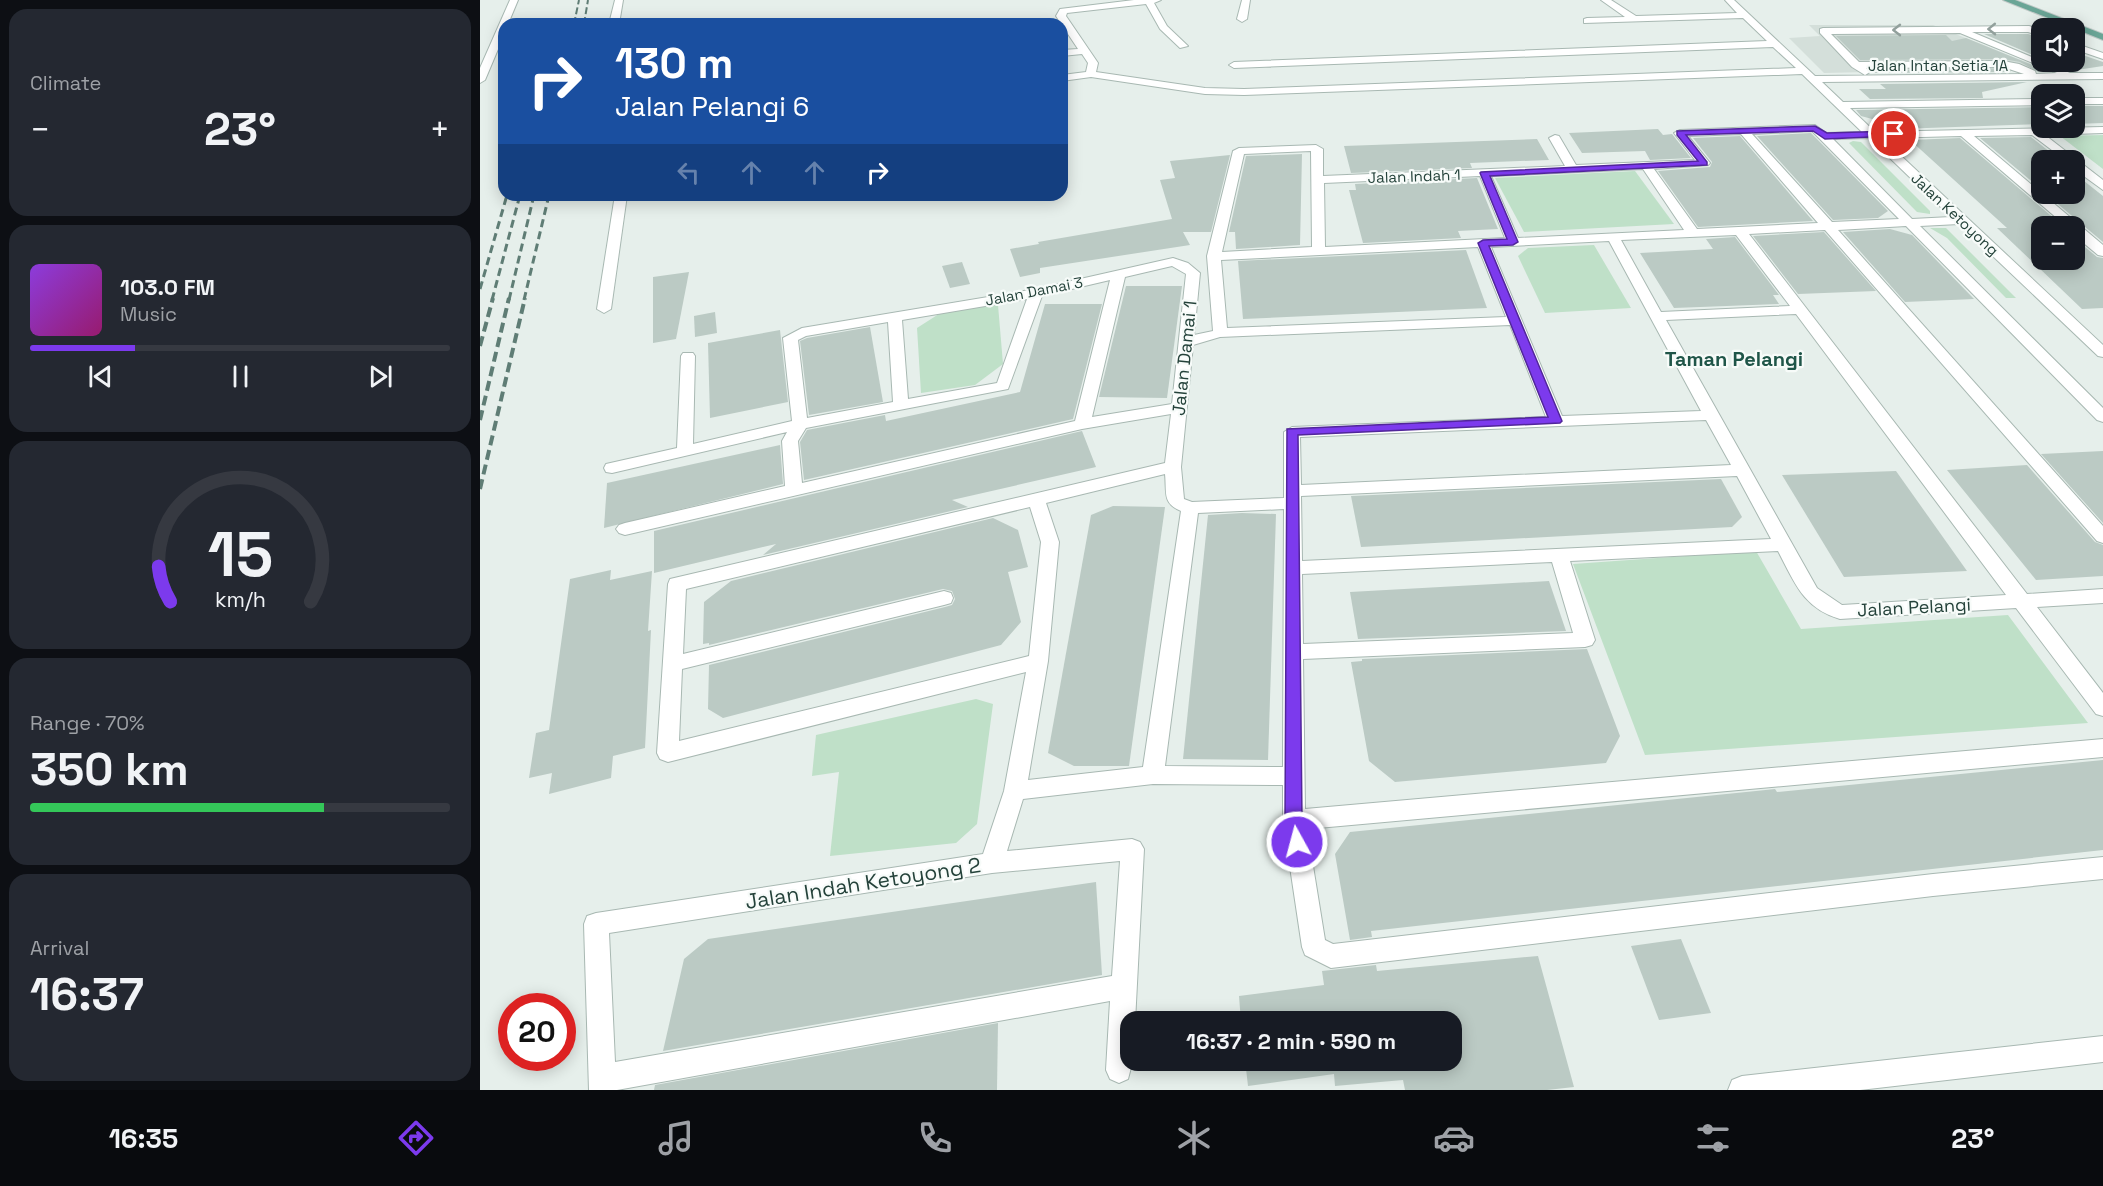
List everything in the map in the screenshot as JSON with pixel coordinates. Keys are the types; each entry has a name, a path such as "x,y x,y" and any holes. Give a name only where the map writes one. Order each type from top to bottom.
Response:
{"main road":[{"path":"2007,0 2103,37"},
{"path":"2028,0 2103,27"}],"street":[{"path":"506,18 514,0"},
{"path":"615,18 619,0"},
{"path":"1062,18 1063,11 1151,0 1163,27 1183,46"},
{"path":"1242,19 1246,0"},
{"path":"1605,0 1633,18"},
{"name":"Jalan Ketoyong","path":"1729,0 1962,220 2096,339 2103,353"},
{"path":"1587,21 1744,15"},
{"path":"1608,19 1629,42"},
{"path":"1068,27 1093,63 1091,74"},
{"path":"1856,65 1823,31 2031,28"},
{"path":"1955,29 2103,88"},
{"path":"480,80 498,38"},
{"path":"1234,65 1629,42 1775,44"},
{"path":"2085,50 2103,56"},
{"path":"1068,52 1083,51"},
{"name":"Jalan Intan Setia 1A","path":"1856,65 2003,64 2015,66 2038,77"},
{"name":"Jalan Intan Setia 1A","path":"1856,65 1872,78"},
{"path":"1068,77 1091,74 1205,91 1244,92 1808,75 1872,78 2103,76"},
{"path":"2085,101 2103,101"},
{"path":"1839,105 2031,102"},
{"name":"Jalan Indah 1","path":"1318,180 1704,164 1680,133 1815,128 2103,417"},
{"path":"1743,130 2103,537"},
{"path":"2085,131 2103,130"},
{"path":"1825,136 2031,132"},
{"path":"1964,133 2061,216"},
{"path":"1555,138 1572,168"},
{"path":"2043,138 2058,150"},
{"path":"1220,333 1214,256 1239,151 1301,147 1317,149 1319,251"},
{"path":"1647,167 1693,233"},
{"path":"2085,172 2103,186"},
{"path":"1484,173 1513,242"},
{"path":"604,309 620,201"},
{"path":"1214,256 1962,220"},
{"path":"1740,231 2103,708"},
{"path":"2085,236 2103,252"},
{"name":"Jalan Pelangi","path":"1613,237 1810,593 1825,605 1840,612 2103,596"},
{"path":"1483,243 1556,421"},
{"name":"Jalan Damai 3","path":"800,424 790,338 802,332 1036,292 1173,262"},
{"name":"Jalan Damai 1","path":"1173,262 1193,273 1173,467 1176,502 1190,508"},
{"path":"1083,424 1119,273"},
{"path":"612,468 800,424 1003,386 1036,292"},
{"path":"1656,316 1800,310"},
{"path":"895,316 901,406"},
{"path":"1186,342 1220,333 1515,321"},
{"path":"685,450 688,356"},
{"path":"625,529 1083,424 1178,408"},
{"path":"1710,415 1292,432 1294,820 1314,946 1331,956 1934,885 2103,868"},
{"path":"794,489 790,441 800,424"},
{"path":"1038,661 668,753 677,584 1173,467"},
{"path":"1153,775 1190,508 1292,497 1741,470"},
{"path":"992,863 1015,791 1038,661 1050,542 1036,499"},
{"path":"1292,568 1783,545"},
{"path":"1293,652 1585,640 1560,557"},
{"path":"674,664 944,598"},
{"path":"1294,820 2103,748"},
{"path":"1015,791 1153,775 1294,776"},
{"name":"Jalan Indah Ketoyong 2","path":"603,1084 596,924 992,863 1132,849 1125,986"},
{"path":"603,1084 1125,986 1119,1070"},
{"path":"1742,1090 2103,1049"}],"shaded area":[{"path":"1809,25 1933,25 2031,64 2031,68 1824,73 1789,38 1820,36"}],"green space":[{"path":"2085,135 2103,135 2103,169 2085,155 2085,150 2078,150 2063,138 2085,138"},
{"path":"1861,142 1930,211 1930,214 1917,212 1849,143"},
{"path":"1635,171 1674,224 1524,232 1495,178"},
{"path":"1930,228 1946,228 2016,298 2006,298 1947,238"},
{"path":"1594,245 1631,308 1545,313 1518,256 1528,248"},
{"path":"998,305 1003,364 975,385 921,393 917,328 942,312"},
{"path":"1756,551 1801,629 2008,615 2088,723 1645,755 1573,564"},
{"path":"976,699 993,704 977,824 956,843 830,856 839,772 812,776 816,735"}],"building":[{"path":"1984,34 2031,35 2031,54"},
{"path":"1946,35 1952,41 1966,38 2031,64 2031,68 2020,62 2003,59 1860,60 1836,36"},
{"path":"2085,56 2103,62 2103,66 2085,69"},
{"path":"2003,69 2011,72 1872,73 1871,70"},
{"path":"2027,82 1982,92 1983,98 1870,99 1859,89 1886,89 1880,84"},
{"path":"2085,106 2103,106 2103,123 2085,124"},
{"path":"2031,107 2031,124 1898,129 1894,125 1861,116 1856,110"},
{"path":"1658,129 1663,135 1672,134 1691,158 1650,160 1645,151 1582,153 1569,133"},
{"path":"1811,133 1888,211 1878,218 1833,220 1757,136"},
{"path":"1740,136 1813,221 1698,227 1658,171 1710,167 1712,162 1693,138"},
{"path":"2031,137 2047,150 2031,150 2031,181 1980,138"},
{"path":"1960,138 2031,199 2031,204 2037,204 2051,216 2031,216 2031,260 1997,228 2007,228 1910,140"},
{"path":"1537,139 1549,160 1470,163 1472,168 1351,173 1344,146"},
{"path":"1302,154 1300,245 1236,249 1235,232 1229,232 1246,156"},
{"path":"1230,155 1211,232 1183,232 1190,245 1040,268 1040,273 1020,277 1010,249 1172,219 1160,180 1175,178 1170,161"},
{"path":"1477,178 1498,229 1458,231 1461,238 1363,243 1349,190 1356,190 1355,184"},
{"path":"2085,182 2103,196 2103,242 2085,227 2085,216 2072,216 2058,204 2085,204"},
{"path":"1890,229 1912,235 1974,299 1905,302 1843,232"},
{"path":"1824,232 1876,291 1798,294 1753,236"},
{"path":"1735,237 1779,295 1773,295 1779,304 1674,308 1640,253 1713,249 1706,239"},
{"path":"2085,247 2097,257 2103,258 2103,308 2082,309 2041,270 2085,270"},
{"path":"1466,250 1487,308 1243,319 1238,261"},
{"path":"962,262 970,284 950,288 942,266"},
{"path":"689,272 676,339 653,343 653,277"},
{"path":"1126,286 1182,286 1167,398 1099,397"},
{"path":"1045,304 1102,304 1073,419 804,480 800,442 807,430 885,415 886,421 1020,392"},
{"path":"715,312 717,333 695,337 694,316"},
{"path":"870,327 883,402 809,415 800,341"},
{"path":"780,330 788,402 710,418 708,343"},
{"path":"1082,431 1096,467 952,500 968,507 763,555 776,544 654,573 654,531"},
{"path":"780,445 783,484 604,528 607,483"},
{"path":"2103,451 2103,523 2041,454"},
{"path":"2027,465 2095,542 2103,545 2103,576 2036,580 1947,470"},
{"path":"1896,471 1967,571 1844,577 1782,475"},
{"path":"1721,479 1742,517 1732,527 1361,547 1351,496"},
{"path":"1113,506 1165,507 1129,766 1074,766 1048,753 1091,515"},
{"path":"1276,514 1268,760 1183,759 1208,515"},
{"path":"993,518 1018,530 1028,567 1008,572 1021,622 1001,645 723,718 708,709 709,665 945,607 952,605 955,599 952,591 943,589 709,645 709,643 703,644 704,602 731,581"},
{"path":"611,570 610,580 652,571 645,748 613,756 611,778 549,794 552,773 529,778 536,733 549,730 570,579"},
{"path":"1549,581 1566,631 1358,639 1350,592"},
{"path":"1587,649 1620,736 1606,763 1395,782 1369,761 1351,662 1362,661 1362,659"},
{"path":"2103,760 2103,850 1371,931 1372,937 1350,940 1335,854 1350,832 1775,789 1777,792"},
{"path":"1096,882 1102,975 663,1051 684,959 708,939"},
{"path":"1681,939 1711,1013 1659,1020 1631,946"},
{"path":"1538,956 1574,1087 1547,1090 1405,1090 1403,1080 1335,1086 1334,1074 1248,1086 1246,1071 1462,1071 1462,1011 1240,1011 1239,996 1324,985 1322,971 1376,965 1377,971"},
{"path":"998,1023 997,1090 654,1090 655,1085"}],"railway":[{"path":"575,18 579,0"},
{"path":"585,18 588,0"},
{"path":"480,289 505,201"},
{"path":"492,300 518,201"},
{"path":"509,300 533,201"},
{"path":"524,300 548,201"},
{"path":"480,346 493,298"},
{"path":"480,420 509,298"},
{"path":"480,489 525,298"}],"district":[{"name":"Taman Pelangi","path":"1734,359"}],"route":[{"path":"1297,842 1294,820 1292,432 1556,421 1483,243 1513,242 1484,173 1704,164 1680,133 1815,128 1825,136 1894,134"}]}
